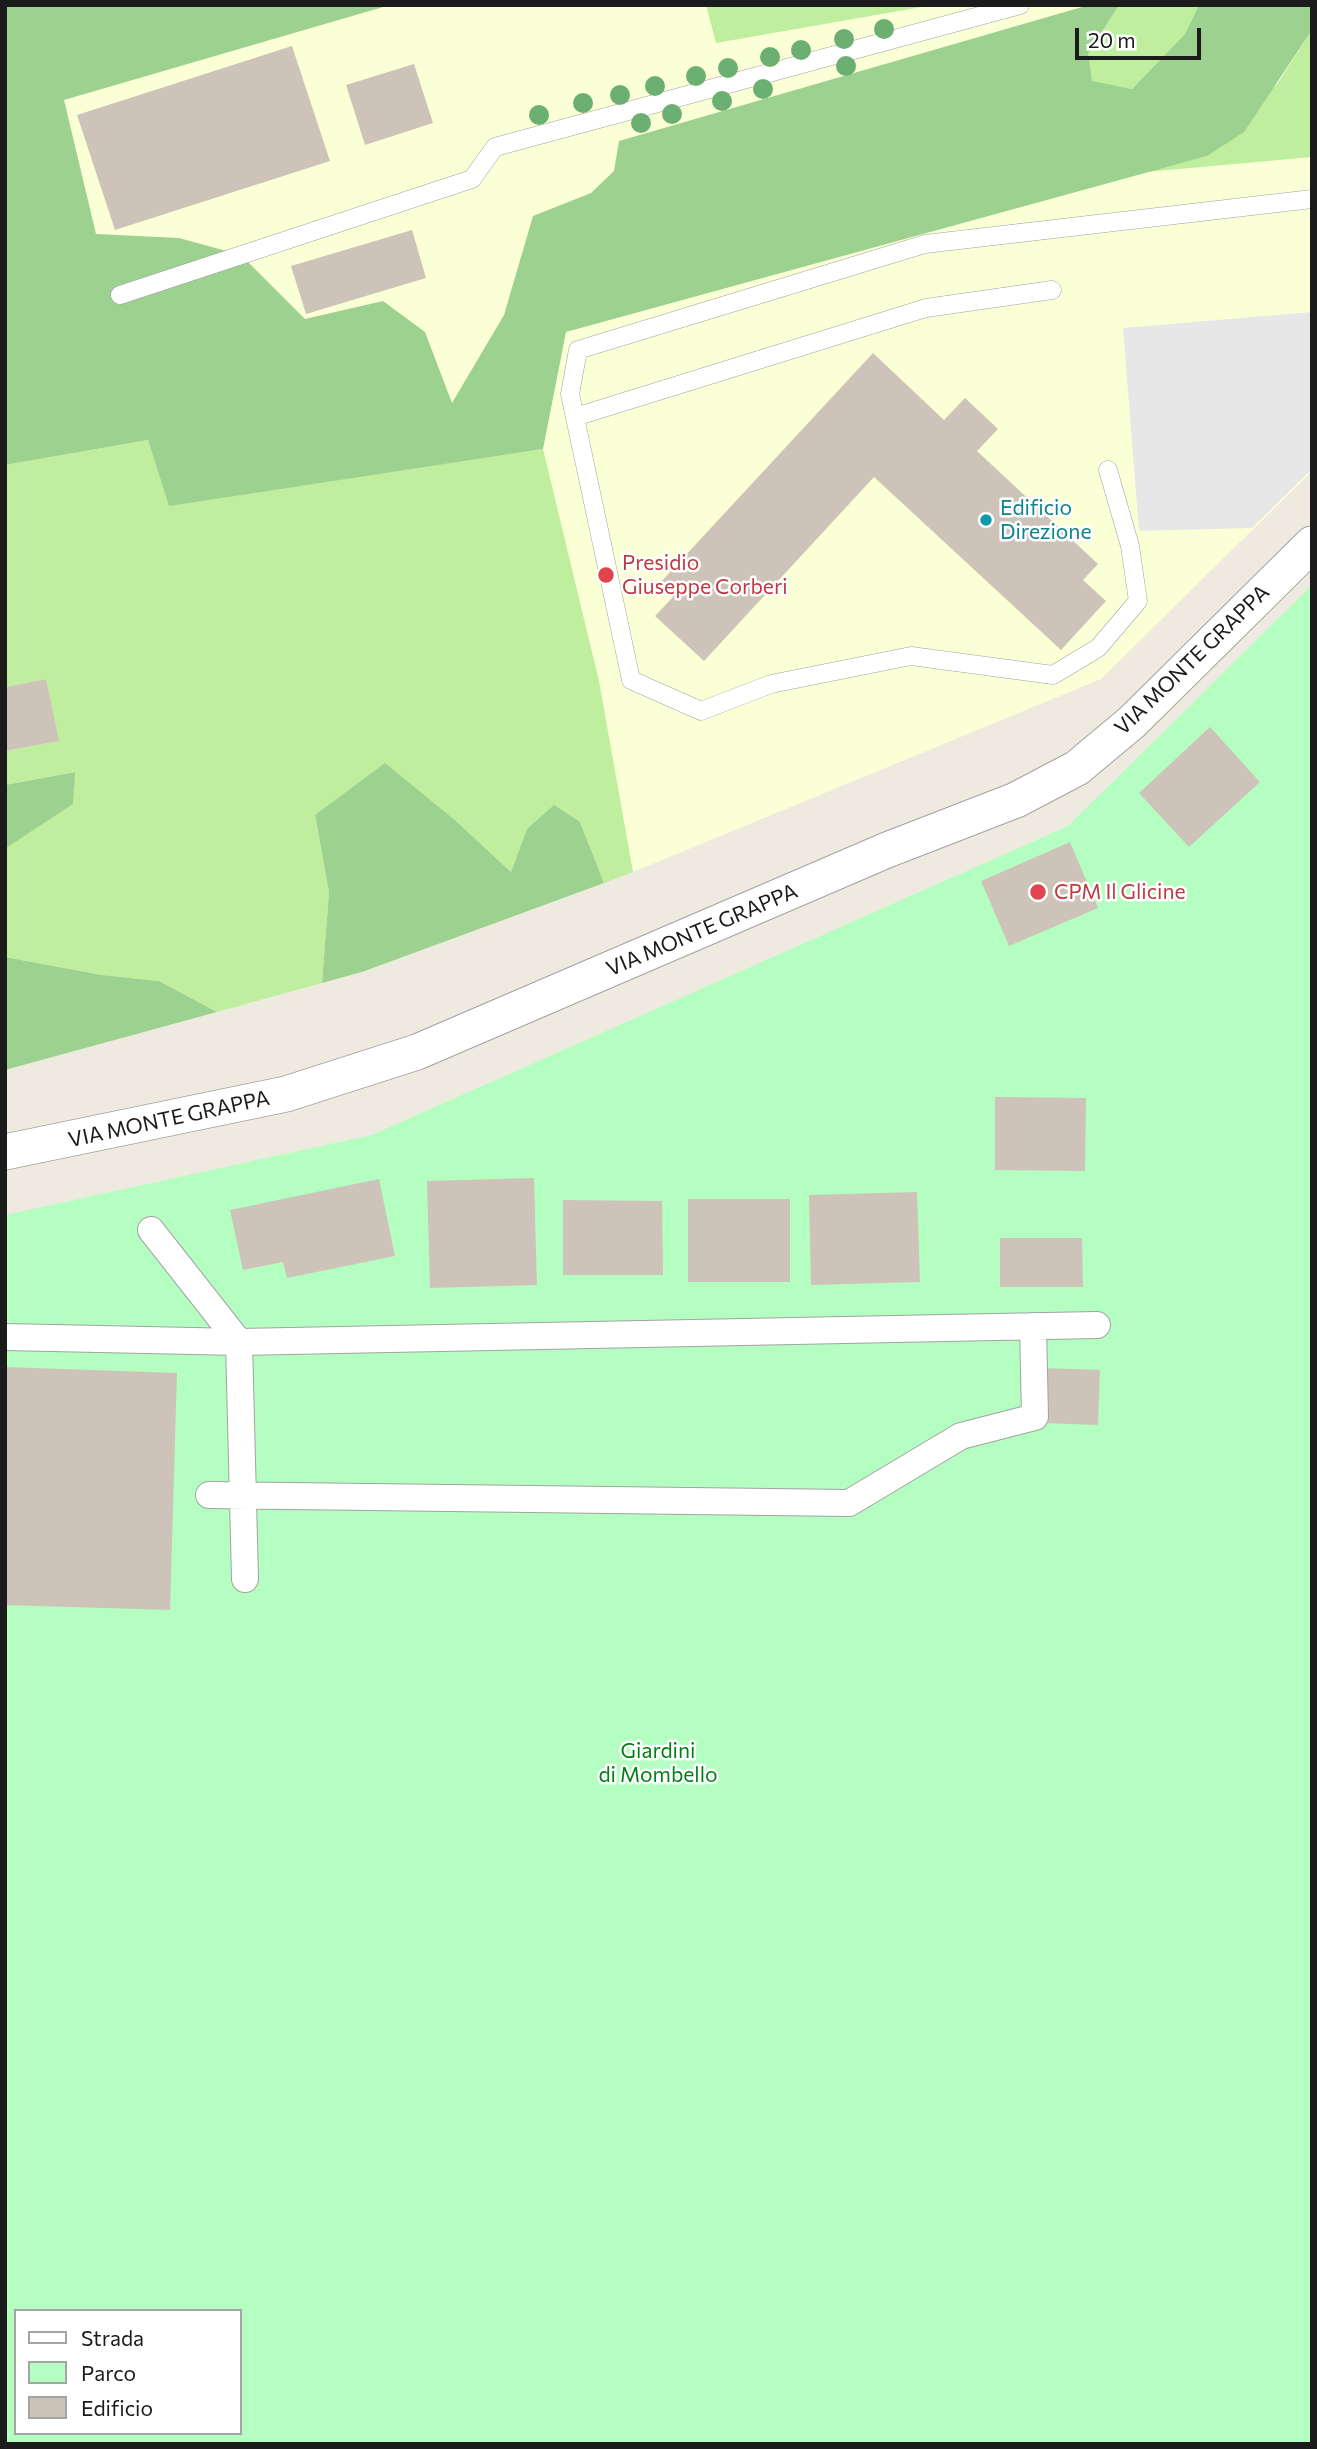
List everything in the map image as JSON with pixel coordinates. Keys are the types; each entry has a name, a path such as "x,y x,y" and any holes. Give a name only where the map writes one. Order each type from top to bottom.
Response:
{"street":[{"name":"VIA MONTE GRAPPA","path":"5,1152 286,1094 417,1052 887,850 1016,800 1077,768 1132,722 1312,544"},
{"path":"151,1230 239,1342 245,1578"},
{"path":"5,1337 239,1342 1097,1325"},
{"path":"209,1495 849,1503 961,1436 1035,1417 1033,1326"}],"lane":[{"path":"120,295 472,179 495,147 1020,5"},
{"path":"1108,470 1130,546 1138,601 1098,648 1053,675 911,656 771,684 701,711 631,680 570,394 578,350 925,244 1312,199"},
{"path":"575,417 926,308 1052,290"}],"shaded area":[{"name":"Presidio Giuseppe Corberi","path":"5,5 1312,5 1312,471 1101,679 633,872 362,972 5,1070"},
{"path":"1312,312 1312,469 1252,528 1139,531 1123,328"}],"green space":[{"path":"5,5 390,5 64,100 96,234 179,238 241,255 305,319 383,301 425,332 452,403 504,315 533,216 591,193 614,171 619,141 1089,5 1119,5 1088,53 1092,81 1132,89 1185,34 1199,5 1312,5 1312,30 1244,132 1207,156 566,332 543,449 169,506 148,440 5,465"},
{"path":"706,5 933,5 716,43"},
{"path":"1119,5 1199,5 1185,34 1132,89 1092,82 1087,53"},
{"path":"1312,30 1312,157 1146,172 1207,156 1278,83"},
{"path":"148,440 169,505 543,449 599,681 633,872 604,883 580,822 527,829 511,872 457,822 315,816 329,892 322,983 217,1012 159,981 102,975 5,957 5,849 73,804 74,772 5,785 5,751 58,741 46,679 5,687 5,465"},
{"name":"Giardini di Mombello","path":"1312,585 1312,2444 5,2444 5,1215 372,1135 1068,826"},
{"path":"385,763 457,822 511,872 527,829 554,805 580,822 604,883 362,972 322,983 329,892 315,815"},
{"path":"75,772 73,804 5,849 5,785"},
{"path":"5,957 102,975 159,981 217,1012 5,1070"}],"building":[{"path":"292,46 330,161 115,230 77,115"},
{"path":"414,64 433,123 365,145 346,85"},
{"path":"412,230 426,278 306,314 291,266"},
{"name":"Edificio Direzione","path":"873,353 944,420 965,398 998,429 977,451 1098,564 1083,580 1106,601 1061,650 874,477 704,661 655,616 673,597 659,584"},
{"path":"46,679 59,741 5,751 5,687"},
{"path":"1210,727 1260,782 1189,847 1139,793"},
{"path":"1070,842 1098,908 1009,946 981,881"},
{"path":"995,1097 1086,1098 1085,1171 995,1170"},
{"path":"534,1178 537,1285 430,1288 427,1181"},
{"path":"379,1179 395,1256 287,1278 283,1262 243,1270 230,1210"},
{"path":"917,1192 920,1282 811,1285 809,1195"},
{"path":"688,1199 790,1199 790,1282 688,1282"},
{"path":"563,1200 662,1201 663,1275 563,1275"},
{"path":"1000,1238 1082,1238 1083,1287 1000,1287"},
{"path":"5,1367 177,1373 170,1610 5,1605"},
{"path":"1043,1368 1100,1370 1098,1425 1042,1423"}],"place":[{"name":"Edificio Direzione","path":"986,520"},
{"name":"Presidio Giuseppe Corberi","path":"606,575"},
{"name":"CPM Il Glicine","path":"1038,892"}]}
